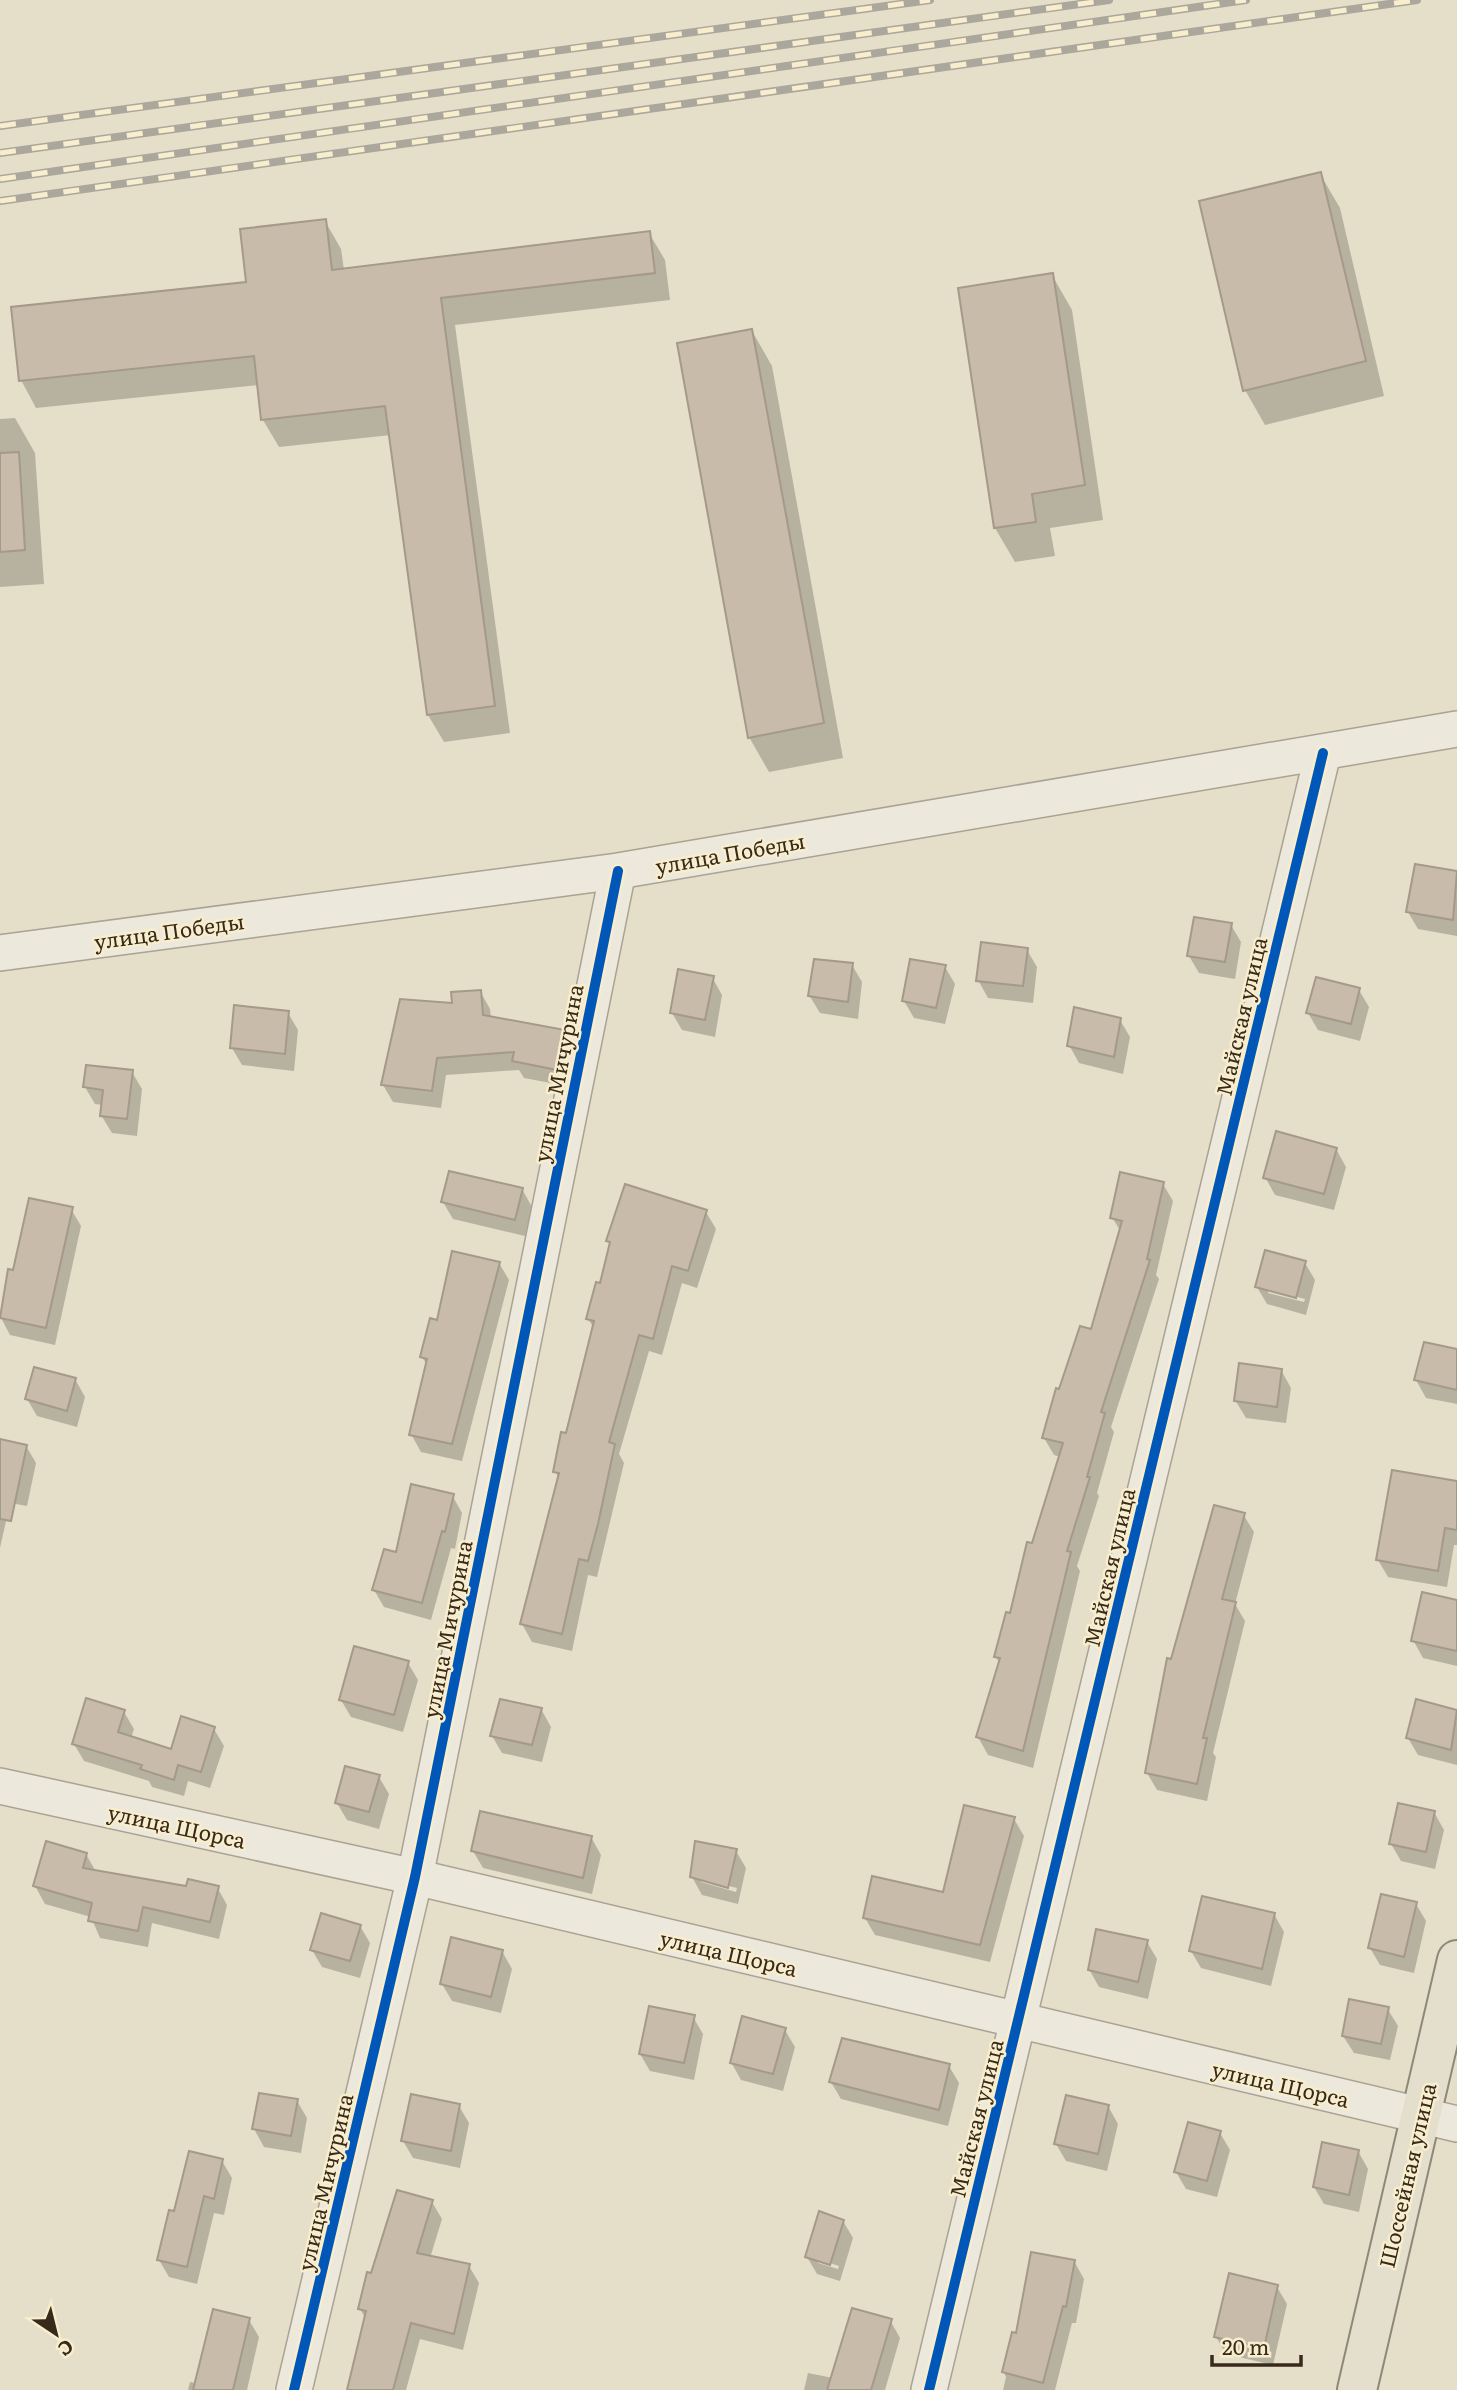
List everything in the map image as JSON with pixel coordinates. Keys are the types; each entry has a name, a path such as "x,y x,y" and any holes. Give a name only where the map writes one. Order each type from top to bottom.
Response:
{"main road":[{"name":"Шоссейная улица","path":"1356,2390 1457,1960"}],"street":[{"name":"улица Победы","path":"2,959 618,871 1457,729"},
{"name":"Майская улица","path":"929,2390 1323,753"},
{"name":"улица Мичурина","path":"294,2390 415,1877 618,871"},
{"name":"улица Щорса","path":"0,1786 415,1877 1457,2124"}],"building":[{"path":"1321,172 1366,361 1243,391 1199,201"},
{"path":"326,219 332,270 650,231 655,273 441,298 495,706 427,715 385,406 261,420 254,356 19,381 11,307 246,282 240,229"},
{"path":"1053,273 1085,485 1032,494 1036,522 994,528 958,288"},
{"path":"752,329 824,723 748,738 677,343"},
{"path":"19,452 25,550 0,552 0,453"},
{"path":"1415,864 1457,871 1453,920 1406,912"},
{"path":"1194,917 1232,923 1225,962 1187,956"},
{"path":"981,942 1028,948 1023,986 976,981"},
{"path":"814,959 853,963 848,1002 808,996"},
{"path":"910,959 946,965 936,1008 902,1001"},
{"path":"678,969 714,976 705,1020 670,1013"},
{"path":"1316,977 1360,988 1351,1024 1306,1013"},
{"path":"481,990 483,1015 565,1030 557,1070 512,1061 514,1052 437,1058 432,1091 381,1085 400,999 452,1003 451,992"},
{"path":"234,1005 289,1011 285,1054 230,1048"},
{"path":"1074,1007 1121,1018 1114,1057 1067,1046"},
{"path":"86,1065 133,1070 127,1119 100,1116 103,1090 83,1087"},
{"path":"1276,1131 1337,1148 1324,1194 1263,1178"},
{"path":"449,1171 523,1188 515,1220 441,1202"},
{"path":"1120,1172 1164,1182 1147,1259 1150,1260 1101,1412 1105,1413 1087,1477 1090,1477 1067,1551 1071,1552 1023,1751 976,1737 1000,1658 994,1657 1006,1612 1010,1613 1027,1542 1032,1543 1063,1443 1042,1438 1056,1388 1059,1389 1080,1326 1091,1329 1122,1221 1110,1218"},
{"path":"625,1184 707,1210 688,1271 672,1266 653,1339 639,1335 609,1442 615,1444 598,1524 588,1561 579,1559 562,1634 520,1624 559,1473 553,1472 561,1432 566,1433 594,1321 586,1319 596,1282 600,1283 610,1242 606,1241"},
{"path":"29,1198 73,1207 46,1328 0,1318 8,1269 13,1270"},
{"path":"1265,1250 1306,1261 1296,1298 1255,1287"},
{"path":"452,1251 500,1262 452,1444 409,1435 427,1359 420,1357 430,1318 437,1320"},
{"path":"1424,1342 1457,1349 1457,1390 1414,1380"},
{"path":"1239,1363 1282,1369 1277,1407 1234,1401"},
{"path":"34,1367 76,1378 67,1411 25,1399"},
{"path":"0,1439 27,1445 11,1521 0,1519"},
{"path":"1392,1470 1457,1481 1457,1530 1445,1528 1438,1571 1376,1560"},
{"path":"411,1484 454,1494 422,1603 372,1590 384,1549 396,1552"},
{"path":"1214,1505 1245,1513 1222,1599 1236,1602 1203,1738 1207,1738 1197,1784 1145,1773 1167,1658 1171,1659"},
{"path":"1422,1592 1457,1600 1457,1651 1411,1641"},
{"path":"354,1646 409,1661 394,1715 339,1700"},
{"path":"86,1698 125,1710 118,1732 171,1749 181,1716 215,1727 201,1772 178,1765 174,1780 140,1769 142,1765 72,1744"},
{"path":"500,1699 542,1708 532,1745 490,1736"},
{"path":"1416,1699 1457,1710 1451,1750 1406,1738"},
{"path":"345,1766 380,1775 369,1812 335,1803"},
{"path":"1398,1803 1435,1811 1426,1852 1389,1844"},
{"path":"964,1805 1015,1817 980,1945 863,1918 872,1876 943,1892"},
{"path":"480,1811 592,1836 583,1878 471,1851"},
{"path":"46,1841 87,1853 83,1868 186,1886 188,1879 219,1886 210,1922 143,1907 138,1931 88,1921 92,1903 33,1886"},
{"path":"695,1841 737,1849 728,1888 690,1877"},
{"path":"1381,1894 1417,1902 1404,1957 1368,1948"},
{"path":"1202,1896 1275,1913 1262,1969 1189,1951"},
{"path":"321,1913 361,1925 350,1961 310,1950"},
{"path":"1096,1929 1148,1940 1138,1982 1088,1970"},
{"path":"451,1937 503,1950 491,1997 440,1984"},
{"path":"1349,1999 1389,2007 1381,2044 1342,2036"},
{"path":"649,2006 695,2015 684,2063 639,2054"},
{"path":"742,2016 786,2028 773,2074 730,2063"},
{"path":"842,2038 950,2064 939,2110 829,2082"},
{"path":"259,2093 298,2099 291,2136 252,2129"},
{"path":"411,2094 460,2104 451,2151 401,2141"},
{"path":"1066,2095 1109,2105 1098,2154 1054,2144"},
{"path":"1188,2122 1221,2131 1207,2181 1174,2172"},
{"path":"1322,2142 1359,2150 1349,2195 1313,2187"},
{"path":"189,2151 223,2159 214,2199 204,2196 187,2267 157,2260 169,2210 174,2211"},
{"path":"397,2190 433,2200 417,2253 470,2264 454,2334 411,2323 393,2390 347,2390 366,2311 358,2309 367,2272 371,2273"},
{"path":"819,2211 844,2220 830,2265 805,2257"},
{"path":"1031,2252 1075,2260 1066,2307 1063,2306 1043,2383 1002,2372 1012,2332 1016,2333"},
{"path":"1229,2273 1278,2285 1264,2348 1214,2337"},
{"path":"852,2308 892,2319 871,2390 827,2390"},
{"path":"213,2309 250,2318 233,2390 193,2390"}],"railway":[{"path":"0,126 930,0"},
{"path":"0,153 1109,0"},
{"path":"0,179 1246,0"},
{"path":"0,201 1417,0"}],"cycle path":[{"path":"929,2390 1323,753"},
{"path":"294,2390 415,1877 618,871"}]}
